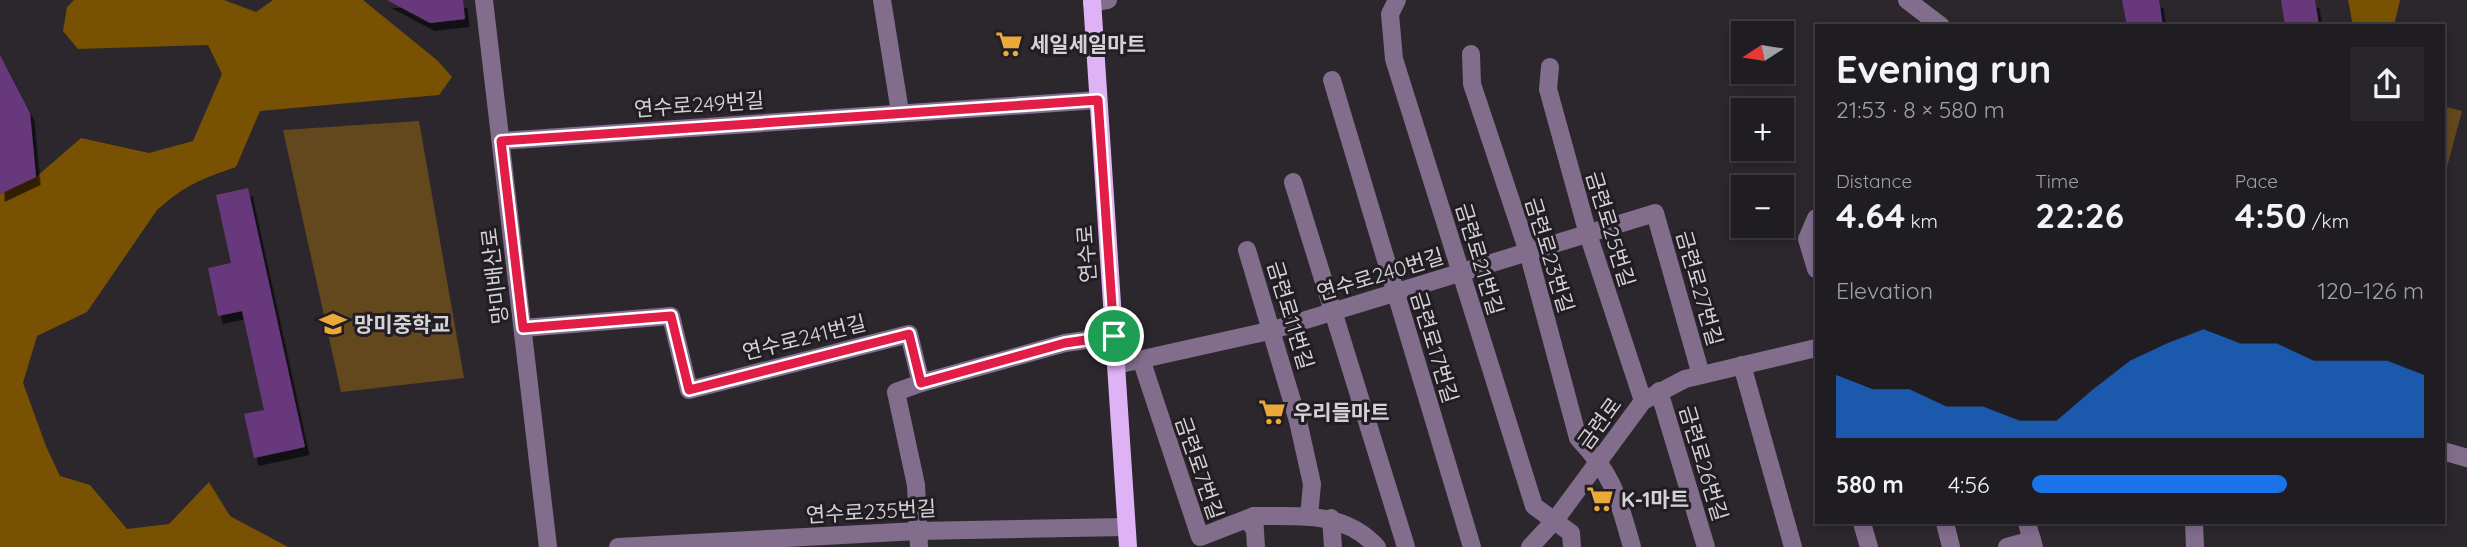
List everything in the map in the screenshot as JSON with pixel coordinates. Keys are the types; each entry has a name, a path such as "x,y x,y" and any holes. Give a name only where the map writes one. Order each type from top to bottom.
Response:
{"main road":[{"name":"연수로","path":"1097,1 1098,100 1128,547"}],"street":[{"name":"망미배산로","path":"484,0 548,547"},
{"path":"882,0 900,112"},
{"name":"금련로21번길","path":"1397,0 1390,14 1394,59 1534,506 1556,519 1572,533 1572,547"},
{"path":"1907,0 1938,24"},
{"name":"금련로23번길","path":"1471,54 1472,84 1528,252 1578,439 1600,461 1615,487 1632,547"},
{"name":"금련로25번길","path":"1550,67 1548,89 1588,234 1651,396"},
{"name":"금련로17번길","path":"1332,80 1472,547"},
{"name":"연수로249번길","path":"501,141 1098,100"},
{"path":"1293,182 1406,547"},
{"name":"연수로240번길","path":"1116,365 1273,330 1655,213"},
{"name":"금련로27번길","path":"1655,213 1701,375"},
{"path":"1815,220 1807,239 1815,267"},
{"name":"금련로11번길","path":"1247,250 1298,421 1312,484 1309,517"},
{"name":"연수로241번길","path":"523,328 671,316 689,390 909,334 921,383"},
{"path":"918,539 916,485 896,392 1065,343 1114,336"},
{"path":"1651,396 1701,375 1815,351"},
{"name":"금련로7번길","path":"1141,359 1200,537 1254,516"},
{"path":"1742,365 1793,547"},
{"name":"금련로","path":"1530,547 1556,519 1651,396"},
{"name":"금련로26번길","path":"1651,396 1706,547"},
{"path":"2445,452 2467,458"},
{"path":"1254,516 1331,518 1366,535 1377,547"},
{"path":"1248,547 1254,516"},
{"path":"1254,516 1255,547"},
{"path":"1331,518 1333,547"},
{"path":"1863,524 1869,547"},
{"path":"1945,524 1951,547"},
{"path":"2194,524 2195,547"},
{"name":"연수로235번길","path":"618,547 918,539 1126,527"},
{"path":"2007,547 2031,537"}],"shaded area":[{"path":"74,0 224,0 256,12 273,0 363,0 438,61 452,77 439,95 260,111 236,167 194,184 157,210 87,312 37,336 23,383 60,476 90,485 127,529 169,524 209,482 230,516 288,547 0,547 0,194 36,177 81,138 149,153 193,141 222,74 208,45 78,49 63,31 67,7"},
{"path":"2348,0 2400,0 2394,24 2353,24"},
{"path":"2445,107 2462,111 2445,175"},
{"path":"419,121 464,378 341,392 283,130"}],"building":[{"path":"387,0 463,0 465,19 430,23"},
{"path":"2122,0 2159,0 2163,24 2127,24"},
{"path":"2281,0 2315,0 2319,24 2285,24"},
{"path":"0,55 30,113 36,177 0,194"},
{"path":"248,188 305,447 254,458 244,414 264,410 242,311 218,316 208,268 231,263 216,195"}],"place":[{"name":"세일세일마트","path":"1009,44"},
{"name":"망미중학교","path":"333,324"},
{"name":"우리들마트","path":"1272,412"},
{"name":"K-1마트","path":"1600,499"}],"route":[{"path":"1098,100 1114,336 1065,343 921,383 909,334 689,390 671,316 523,328 501,141 1098,100"}]}
